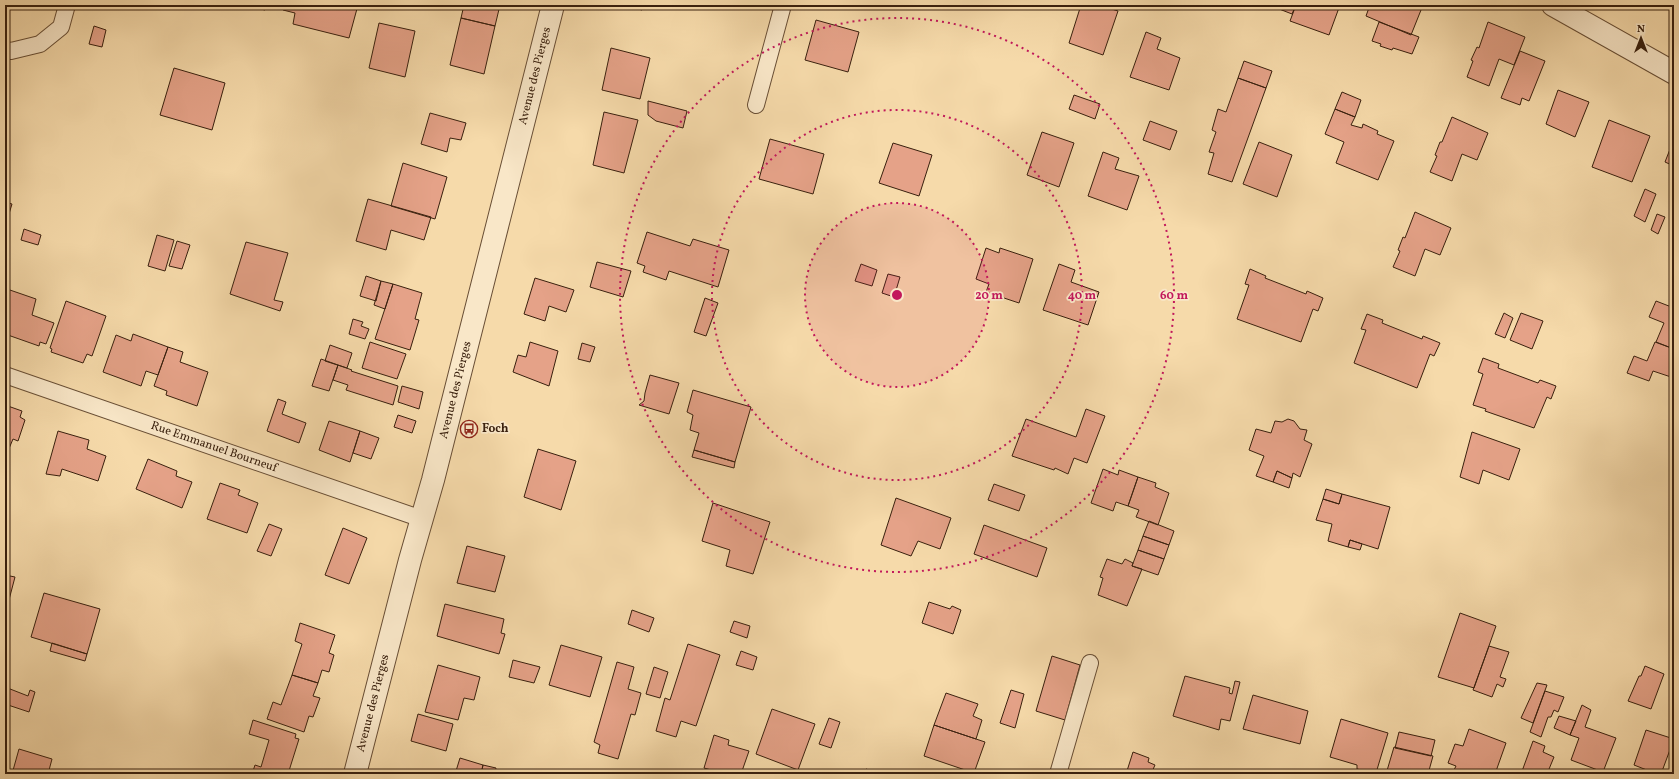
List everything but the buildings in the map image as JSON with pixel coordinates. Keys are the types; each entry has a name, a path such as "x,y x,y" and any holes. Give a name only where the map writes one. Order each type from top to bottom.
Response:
{"street":[{"name":"Avenue des Pierges","path":"356,774 553,5"},
{"path":"1553,5 1674,73"}],"lane":[{"path":"5,50 11,51 40,44 61,27 67,5"},
{"path":"756,105 783,5"},
{"name":"Rue Emmanuel Bourneuf","path":"5,375 422,519"},
{"path":"1058,774 1090,663"}],"place":[{"name":"Foch","path":"469,429"}]}
